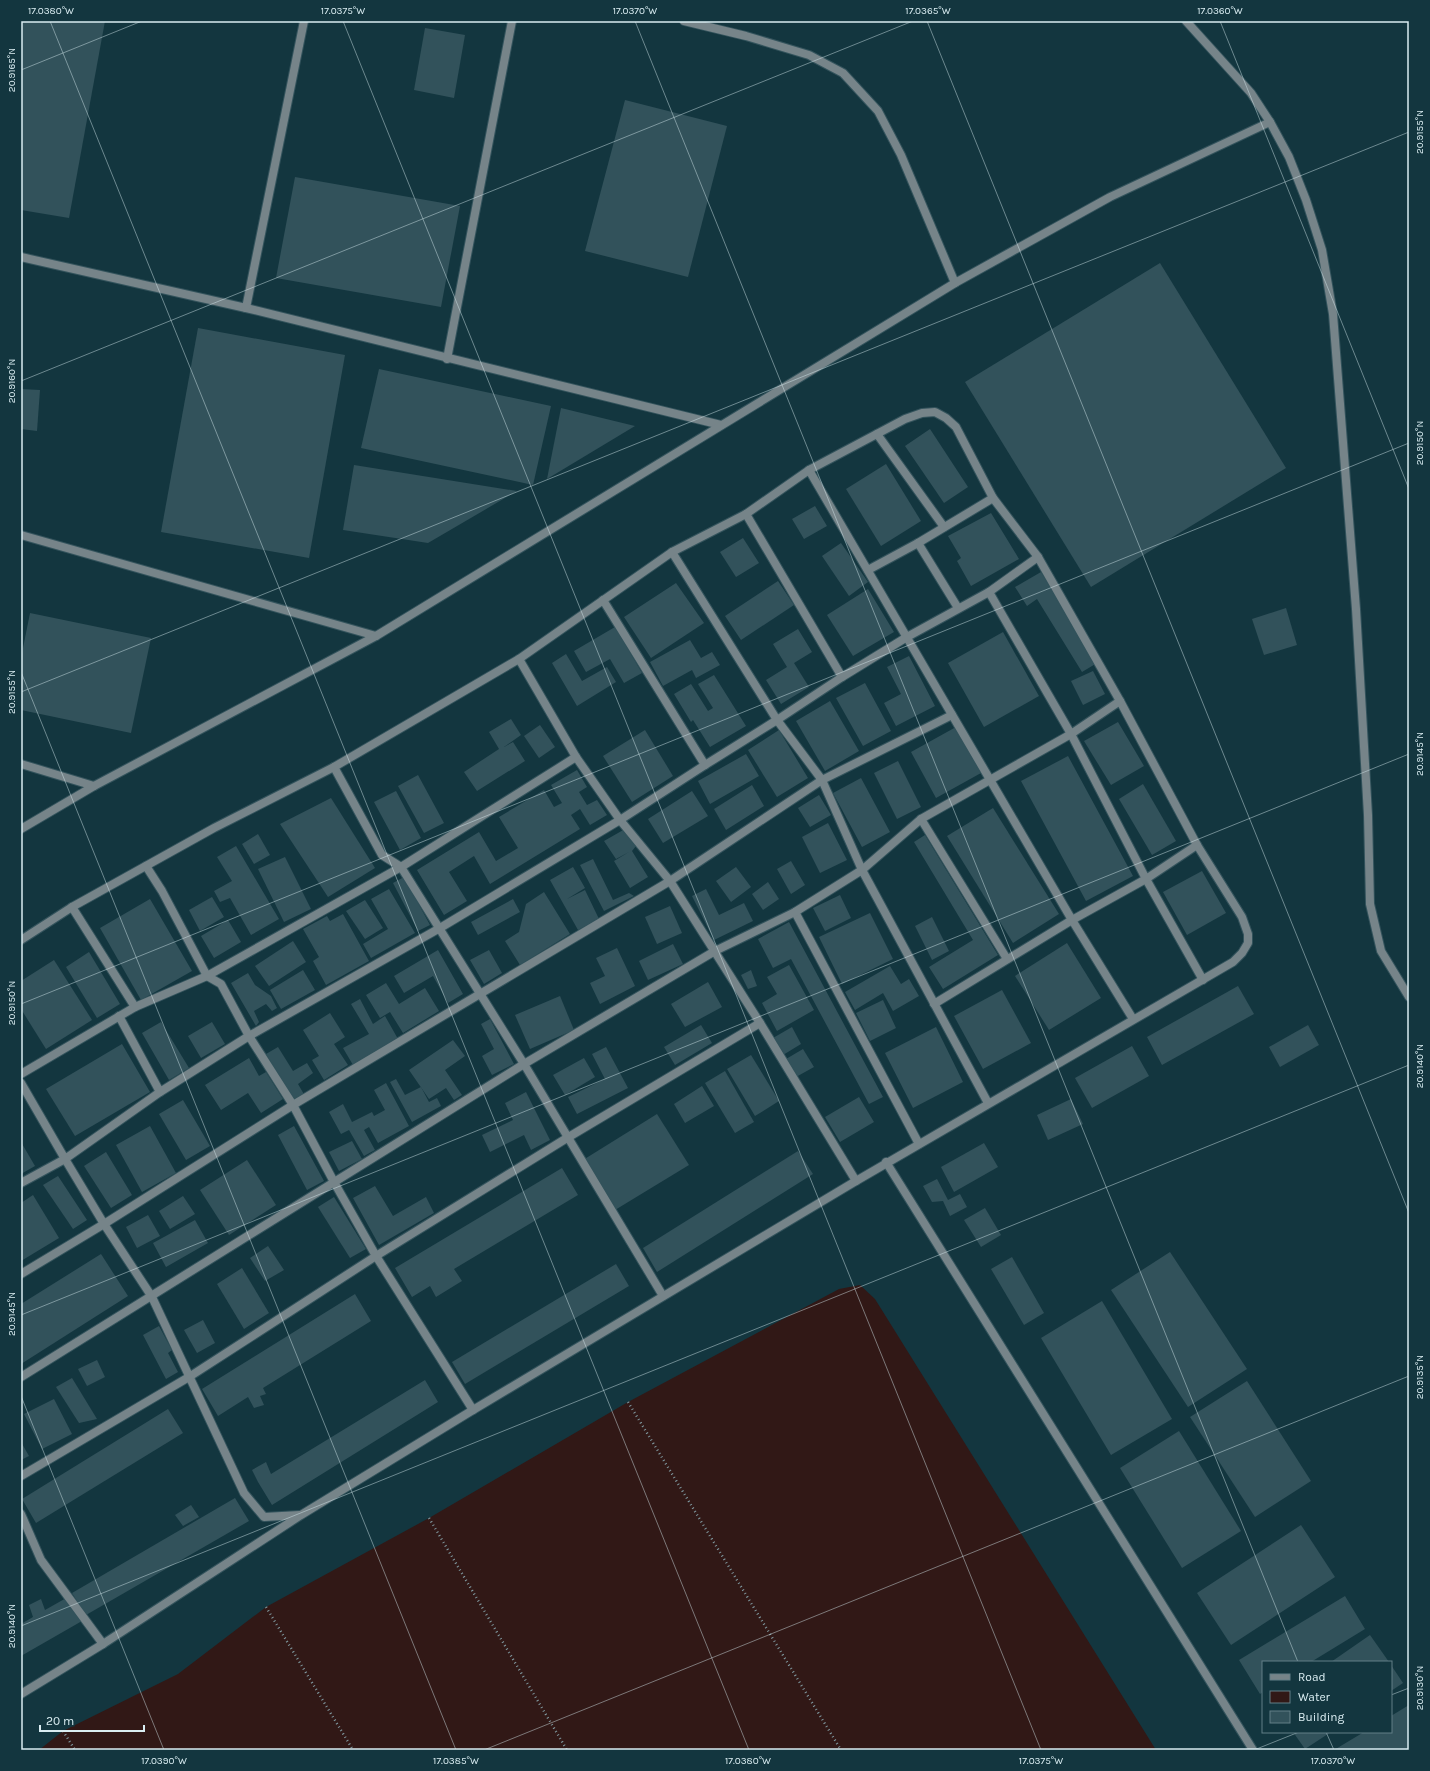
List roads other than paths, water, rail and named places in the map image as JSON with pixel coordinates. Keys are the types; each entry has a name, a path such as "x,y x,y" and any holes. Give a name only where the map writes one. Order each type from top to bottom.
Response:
{"street":[{"path":"246,308 304,21"},
{"path":"447,359 512,21"},
{"path":"684,21 746,36 809,55 842,73 878,111 901,155 956,283"},
{"path":"1186,21 1251,93 1270,122 1289,157 1306,200 1322,250 1333,314 1357,625 1368,815 1370,904 1381,951 1409,997"},
{"path":"21,829 94,786 376,636 956,283 1110,197 1270,122"},
{"path":"21,257 246,308 447,359 721,425"},
{"path":"21,940 72,907 214,828 334,768 519,659 672,552 746,514 809,470 905,419 922,413 935,412 946,418 956,427 992,498 1038,557 1120,701 1197,845 1242,918 1248,934 1248,944 1233,962 886,1162 474,1410 301,1515 104,1644 21,1694"},
{"path":"877,434 944,528"},
{"path":"809,470 989,779 1132,1019"},
{"path":"868,570 918,544 992,498"},
{"path":"746,514 842,677"},
{"path":"21,535 376,636"},
{"path":"918,544 958,608"},
{"path":"672,552 777,720 822,780 862,870 988,1103"},
{"path":"21,1183 65,1159 160,1092 249,1036 440,928 620,820 842,677 907,637 988,592 1038,557"},
{"path":"988,592 1071,734 1146,880 1203,980"},
{"path":"603,600 705,765"},
{"path":"519,659 576,757 620,820 670,881 760,1023 856,1180"},
{"path":"21,1377 152,1297 524,1064 715,951 795,912 862,870 921,819 989,779 1071,734 1120,701"},
{"path":"21,1274 294,1105 670,881 822,780 952,715"},
{"path":"21,1074 135,1007 207,976 402,867 576,757"},
{"path":"21,764 94,786"},
{"path":"334,768 382,855 402,867 524,1064 663,1296"},
{"path":"921,819 1007,959"},
{"path":"934,1004 1072,920 1146,880 1197,845"},
{"path":"146,866 162,891 207,976 221,984 249,1036 294,1105 334,1182 376,1256 474,1410"},
{"path":"72,907 135,1007"},
{"path":"795,912 919,1144"},
{"path":"119,1016 160,1092"},
{"path":"21,1476 190,1377 376,1256 567,1138 760,1023"},
{"path":"21,1083 104,1224 152,1297 244,1493 264,1517 301,1515"},
{"path":"886,1162 1253,1750"},
{"path":"21,1514 40,1560 104,1644"}],"water":[{"path":"860,1285 875,1299 1156,1750 39,1750 63,1731 178,1674 266,1607 429,1518 628,1402 839,1289"}]}
